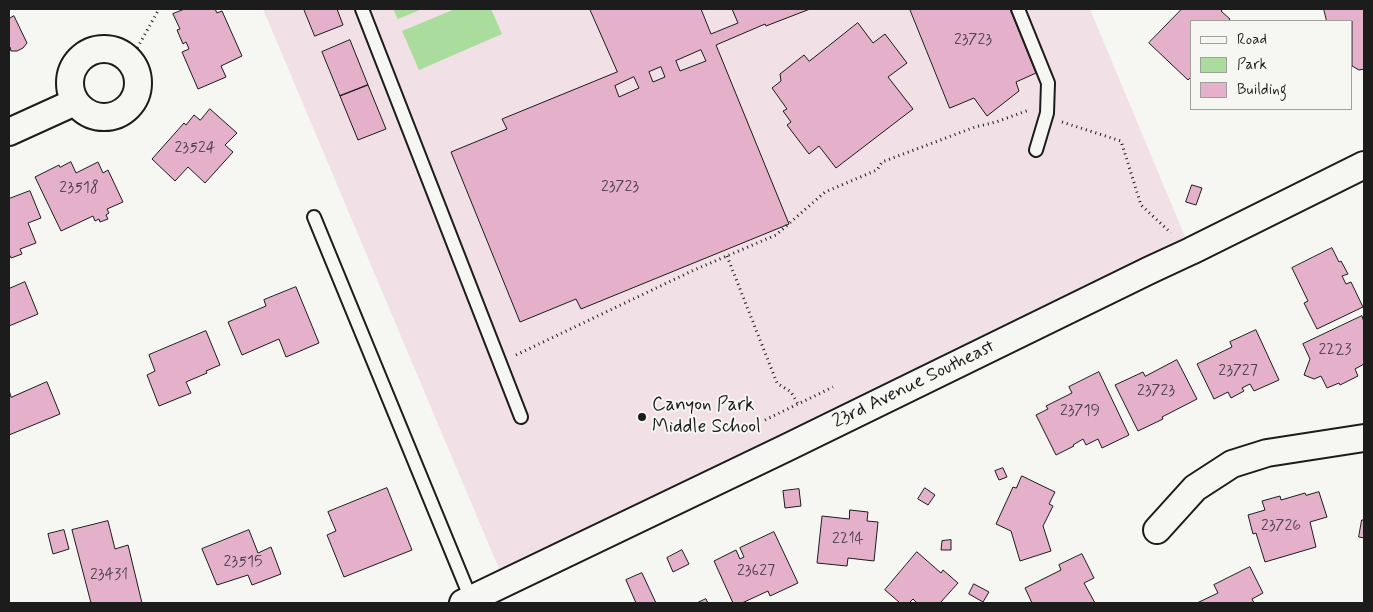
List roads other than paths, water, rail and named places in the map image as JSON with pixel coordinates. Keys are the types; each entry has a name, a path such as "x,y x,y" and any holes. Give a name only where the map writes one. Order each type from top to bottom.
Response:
{"street":[{"path":"99,49 121,53 136,70 139,81 137,92 133,102 125,111 115,116 104,118 93,116 75,102 70,80 73,69 79,60 89,53 99,49"},
{"path":"9,132 75,102"},
{"name":"23rd Avenue Southeast","path":"467,601 558,559 1363,168"},
{"path":"1157,530 1195,488 1232,464 1267,453 1364,438"}],"lane":[{"path":"362,9 521,417"},
{"path":"1018,9 1048,83 1048,113 1036,150"},
{"path":"314,217 467,601"}],"place":[{"name":"Canyon Park Middle School","path":"642,417"}]}
